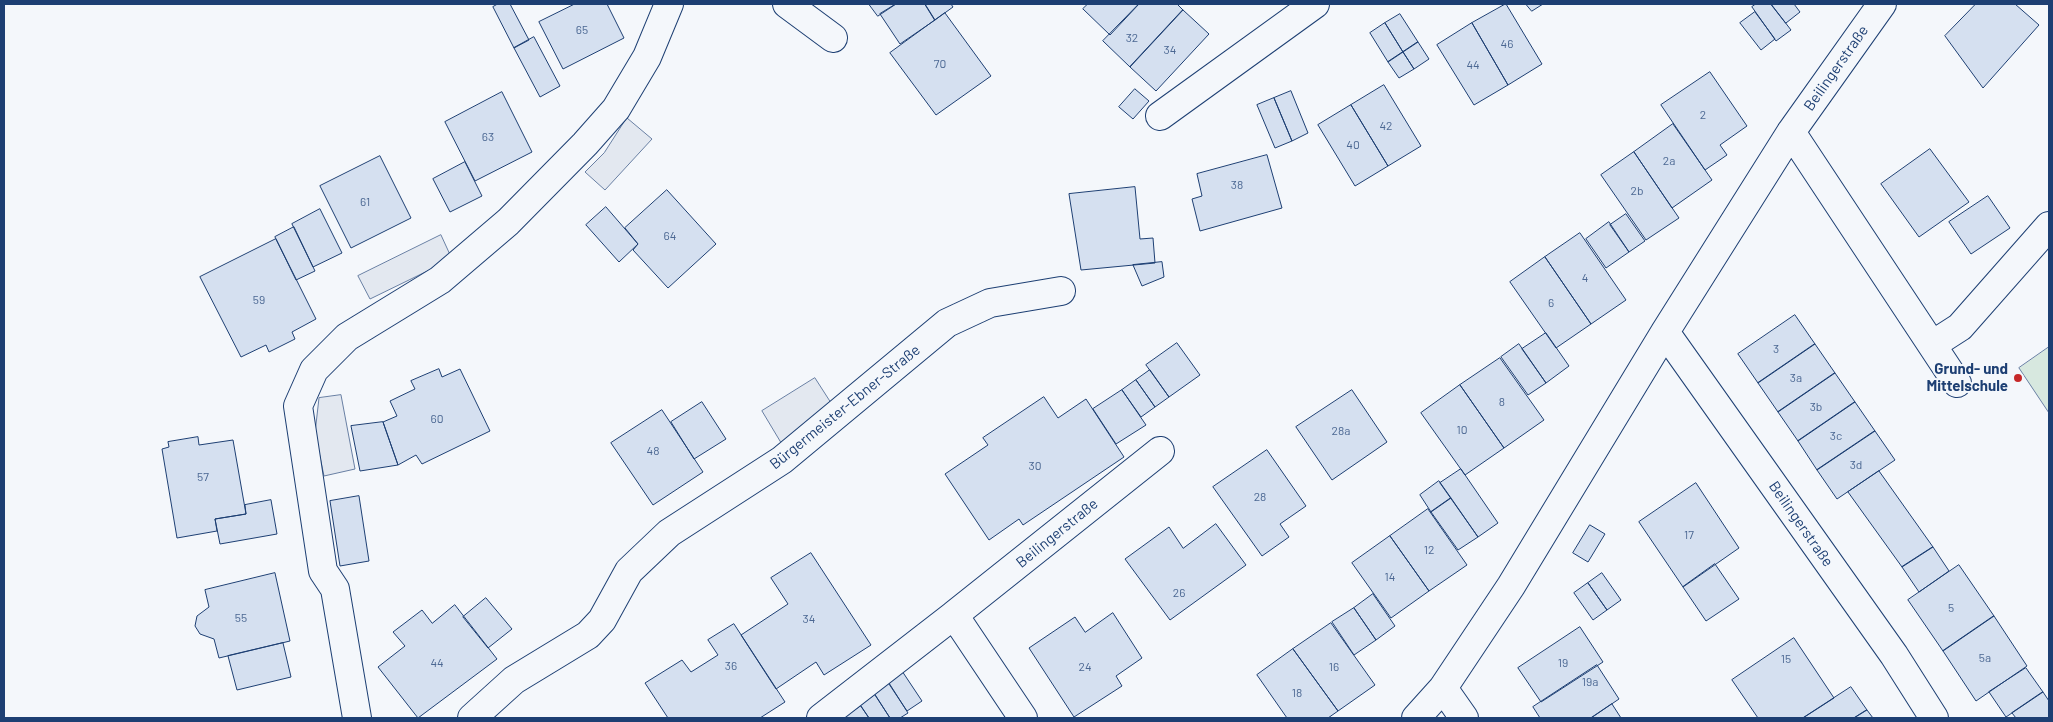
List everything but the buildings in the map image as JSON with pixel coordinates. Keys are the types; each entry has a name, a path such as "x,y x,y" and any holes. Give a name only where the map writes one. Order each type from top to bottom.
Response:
{"street":[{"path":"357,718 335,589 322,571 298,406 314,370 346,337 440,280 508,222 585,144 616,109 647,57 669,4"},
{"path":"787,4 833,38"},
{"path":"1160,116 1313,4"},
{"name":"Beilingerstraße","path":"1416,718 1443,688 1511,586 1665,332 1791,132 1882,4"},
{"path":"1791,132 1957,383"},
{"path":"1932,345 1960,327 2049,226"},
{"name":"Bürgermeister-Ebner-Straße","path":"472,718 514,680 588,635 602,620 629,571 669,533 782,460 947,323 990,303 1061,291"},
{"name":"Beilingerstraße","path":"1665,332 1894,655 1934,718"},
{"name":"Beilingerstraße","path":"821,718 1160,451"},
{"path":"954,615 1023,718"},
{"path":"1443,688 1464,718"}],"shaded area":[{"path":"627,118 652,139 605,190 585,172 604,153"},
{"path":"441,235 452,259 370,299 358,276"},
{"path":"2049,347 2049,413 2019,368"},
{"path":"815,378 833,406 783,446 762,411"},
{"path":"341,395 355,469 324,476 315,433 319,398"}],"place":[{"name":"Grund- und Mittelschule","path":"2018,378"}]}
